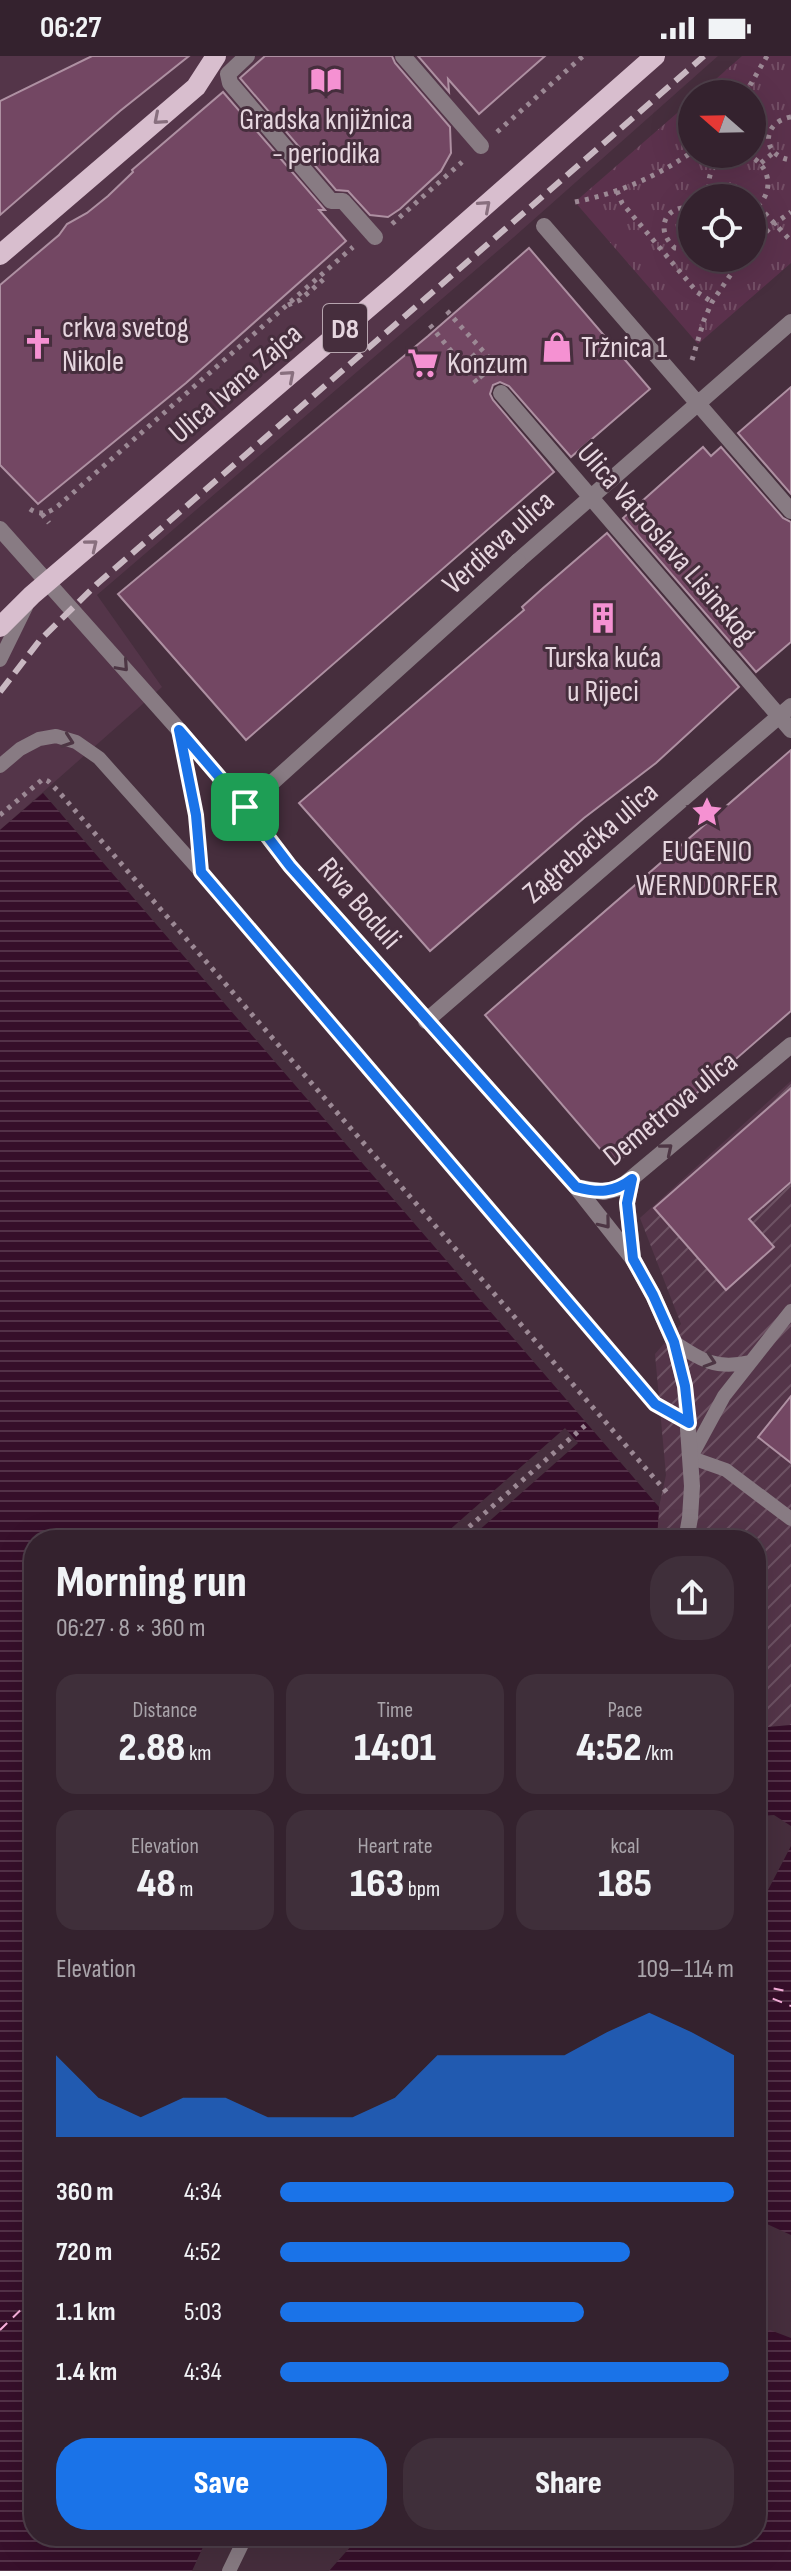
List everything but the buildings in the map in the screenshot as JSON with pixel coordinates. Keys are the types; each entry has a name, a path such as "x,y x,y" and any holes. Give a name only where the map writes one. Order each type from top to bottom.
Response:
{"main road":[{"name":"Ulica Ivana Zajca","path":"39,589 395,285 655,56"},
{"path":"0,255 221,68"},
{"name":"D8","path":"0,627 39,589"}],"street":[{"path":"221,68 247,56"},
{"path":"403,56 481,146"},
{"path":"217,92 221,68"},
{"path":"221,68 230,83 331,201 343,201 375,237"},
{"path":"544,226 791,511"},
{"name":"Verdieva ulica","path":"245,807 518,561 791,322"},
{"name":"Ulica Vatroslava Lisinskog","path":"501,393 785,711 791,730"},
{"name":"Riva Boduli","path":"0,529 39,589 179,730 245,807 290,866 576,1187 633,1259 674,1342 685,1386 692,1457 688,1530"},
{"name":"Zagrebačka ulica","path":"426,1021 785,711"},
{"name":"Demetrova ulica","path":"576,1187 604,1192 620,1188 791,1045"},
{"name":"Riva Boduli","path":"632,1179 627,1203 633,1259"}],"lane":[{"path":"0,660 39,589"},
{"path":"179,730 196,815 201,872"},
{"path":"0,766 20,749 39,739 56,736 76,742 99,758 201,872 647,1395 655,1404 689,1423"},
{"path":"791,1311 724,1396 692,1457 726,1470 791,1519"},
{"path":"674,1342 715,1364 730,1366 750,1362"},
{"path":"229,2571 241,2546"}],"path":[{"path":"41,513 58,506 282,307 351,248 375,237 583,56"},
{"path":"753,80 767,56"},
{"path":"791,117 779,120 769,131 768,139 773,153 791,160"},
{"path":"766,159 773,153"},
{"path":"575,202 606,196 633,186 678,161"},
{"path":"763,168 769,180 766,193"},
{"path":"617,191 622,203 697,292 712,302"},
{"path":"678,208 667,217 664,230 669,243 678,248"},
{"path":"766,232 791,212"},
{"path":"766,217 791,241"},
{"path":"662,250 669,243"},
{"path":"698,344 712,302 732,272"},
{"path":"282,307 300,300 325,278"},
{"path":"430,325 483,389 501,393 504,375 447,311"},
{"path":"472,354 488,372"},
{"path":"467,360 483,378"},
{"path":"30,509 41,513 49,523"},
{"path":"0,815 43,779 59,792 676,1503"},
{"path":"465,1530 588,1423"}],"shaded area":[{"path":"0,56 718,56 691,80 678,80 678,91 514,237 97,595 162,687 0,830"},
{"path":"43,793 659,1507 658,1530 24,1530 24,2546 203,2546 192,2571 0,2571 0,830"},
{"path":"791,1081 791,1725 766,1727 766,1530 658,1530 666,1475 655,1354 681,1324 640,1218"},
{"path":"791,1725 791,1826 774,1815 766,1815 766,1727"},
{"path":"791,1846 791,2235 766,2224 766,1894"},
{"path":"766,2331 791,2338 791,2571 329,2571 351,2546 766,2546"}],"green space":[{"path":"742,56 791,56 791,263 698,344 575,202 678,112 678,168 766,168 766,80 715,80"}],"pier":[{"path":"565,1428 578,1443 479,1530 449,1530"}],"ferry route":[{"path":"766,1987 791,1992"},
{"path":"766,1996 791,2006"},
{"path":"0,2330 24,2307"}],"railway":[{"path":"0,692 40,640 97,584 704,56"}],"place":[{"name":"Gradska knjižnica - periodika","path":"326,80"},
{"name":"crkva svetog Nikole","path":"38,344"},
{"name":"Tržnica 1","path":"557,347"},
{"name":"Konzum","path":"423,363"},
{"name":"Turska kuća u Rijeci","path":"603,618"},
{"name":"EUGENIO WERNDORFER","path":"707,812"}],"route":[{"path":"179,730 245,807 290,866 576,1187 604,1192 620,1188 632,1179 627,1203 633,1259 674,1342 685,1386 689,1423 655,1404 201,872 196,815 179,730"}]}
